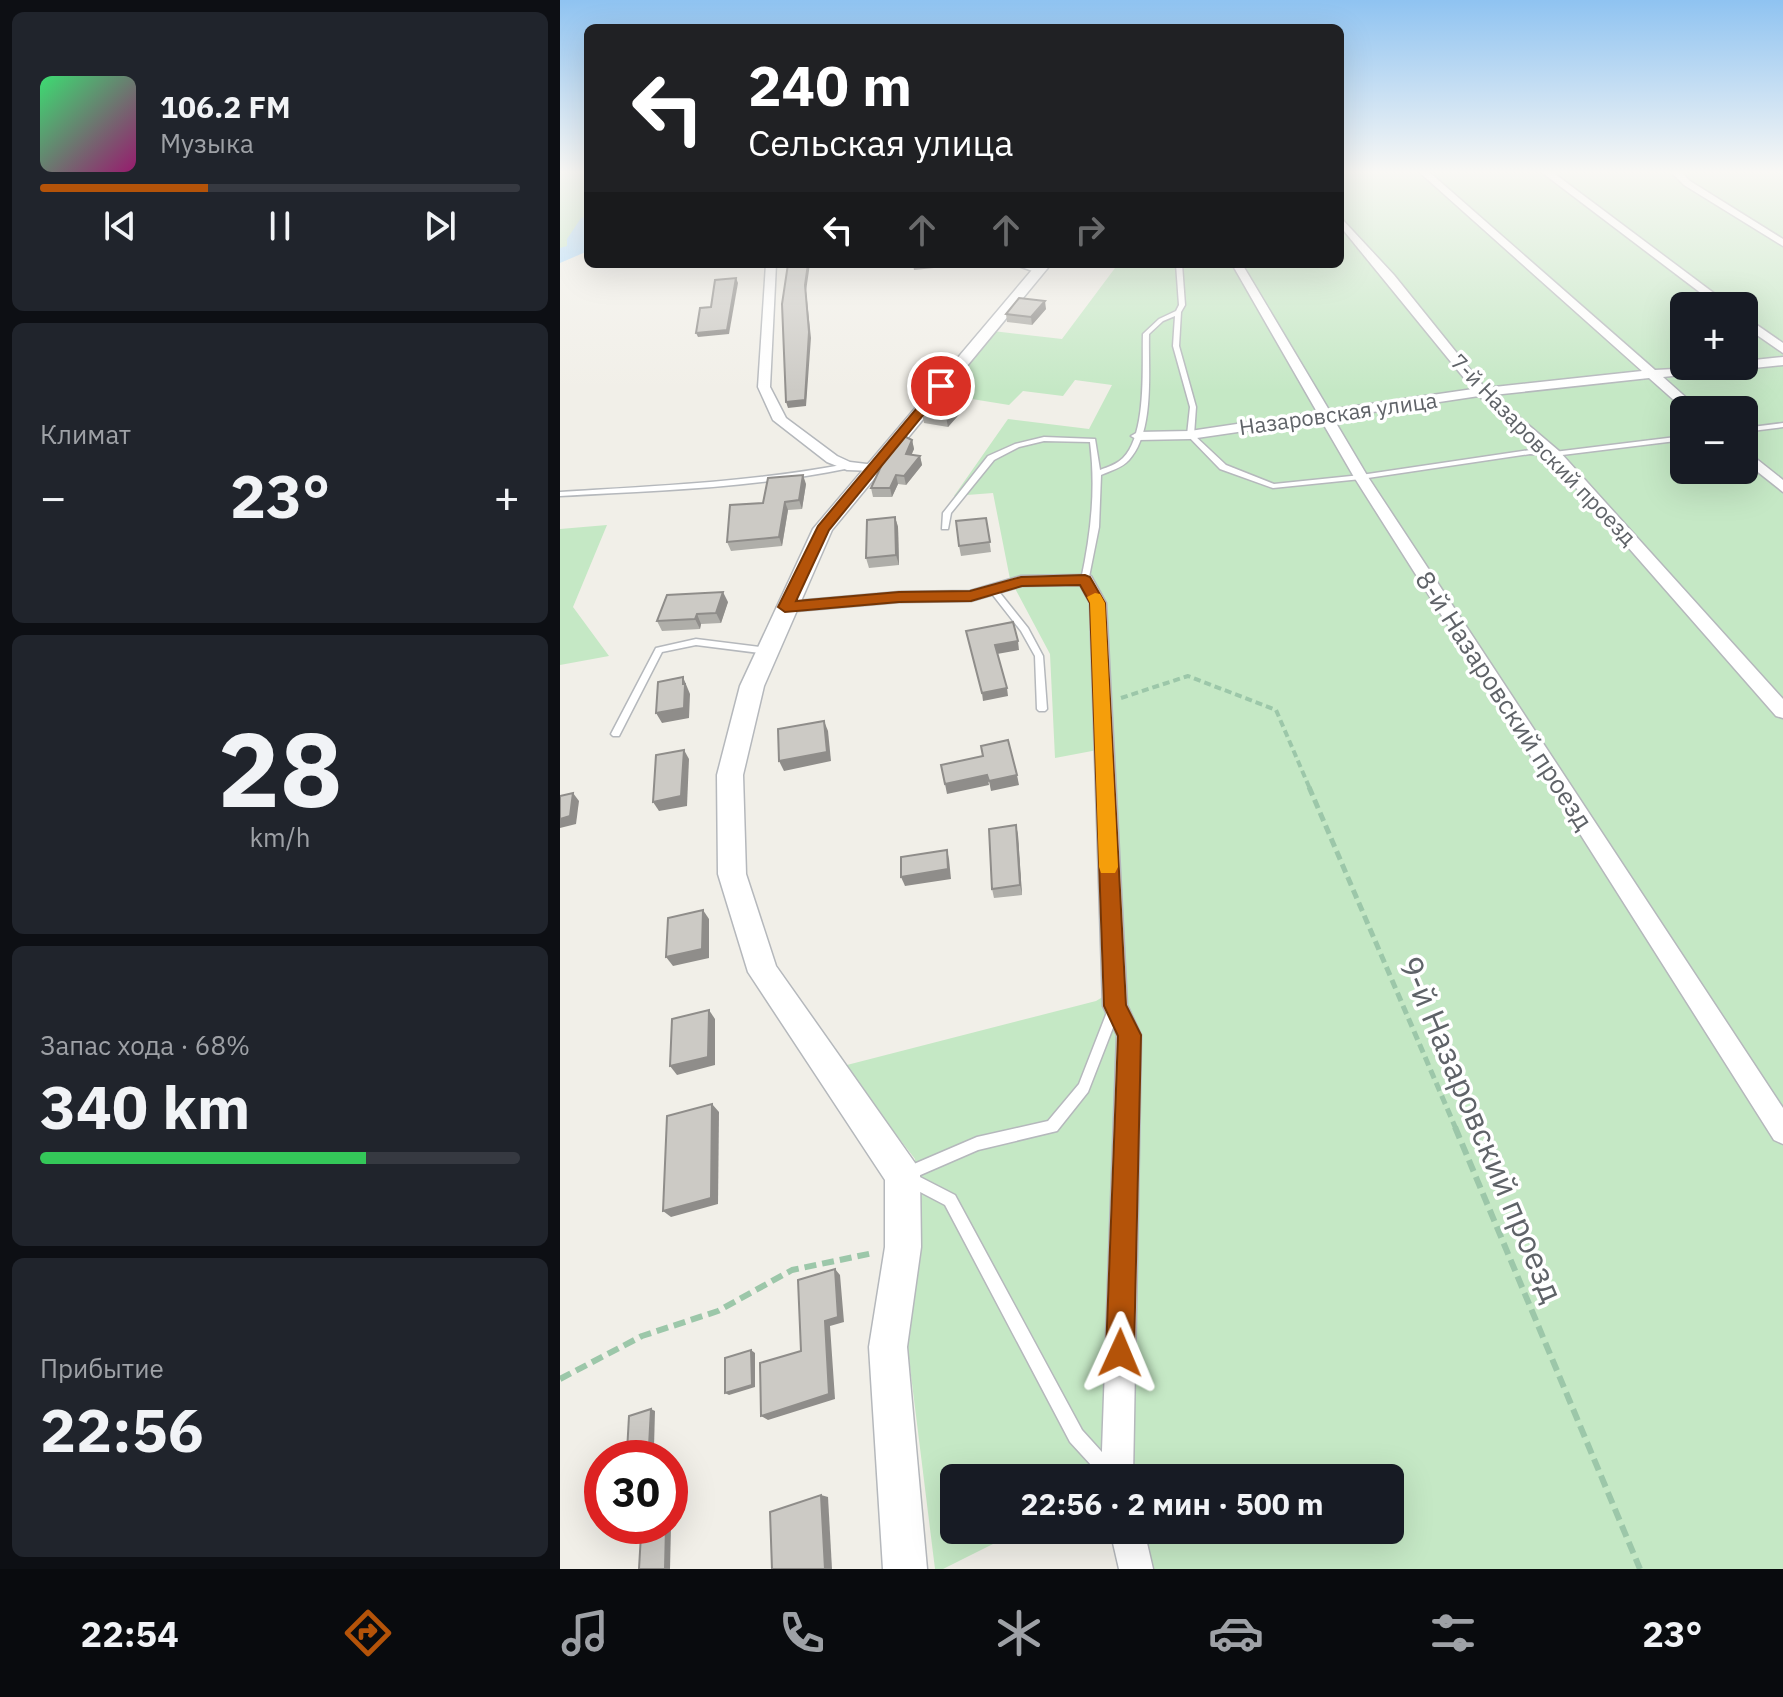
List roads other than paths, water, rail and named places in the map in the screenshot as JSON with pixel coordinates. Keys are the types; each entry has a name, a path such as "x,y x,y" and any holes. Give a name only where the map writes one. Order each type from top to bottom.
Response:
{"street":[{"name":"7-й Назаровский проезд","path":"1361,244 1482,392 1554,454 1783,711"},
{"path":"1505,244 1676,396"},
{"path":"1643,244 1706,292"},
{"path":"771,268 764,387 780,420 823,454 847,466 870,468"},
{"path":"905,1569 888,1347 903,1247 903,1175 763,972 732,874 730,775 752,686 785,607 823,529 870,468 1040,268"},
{"name":"8-й Назаровский проезд","path":"1239,268 1361,477 1783,1131"},
{"path":"1758,330 1783,349"},
{"path":"1758,364 1783,361"},
{"name":"Назаровская улица","path":"1138,436 1190,435 1482,392 1670,371"},
{"path":"1758,466 1783,488"},
{"path":"785,607 899,597 971,596 1021,581 1085,580 1098,603 1115,1006 1129,1035 1115,1464"},
{"path":"1130,1544 1136,1569"}],"lane":[{"path":"1179,268 1182,305 1178,312 1176,346 1193,407 1190,435 1223,467 1273,486 1361,477 1530,452 1554,454 1670,440"},
{"path":"1099,473 1126,460 1138,436 1144,416 1146,334 1161,320 1178,312"},
{"path":"1758,428 1783,425"},
{"path":"945,527 947,513 991,458 1017,445 1044,439 1093,440 1099,473 1098,519 1085,580"},
{"path":"560,494 641,490 847,466"},
{"path":"993,590 1025,630 1039,656 1042,709"},
{"path":"616,734 659,650 696,642 767,651"},
{"path":"903,1175 977,1144 1052,1126 1084,1088 1115,1006"},
{"path":"903,1175 950,1200 1076,1436 1102,1464"}],"waterway":[{"path":"560,256 578,249 578,244"}]}
